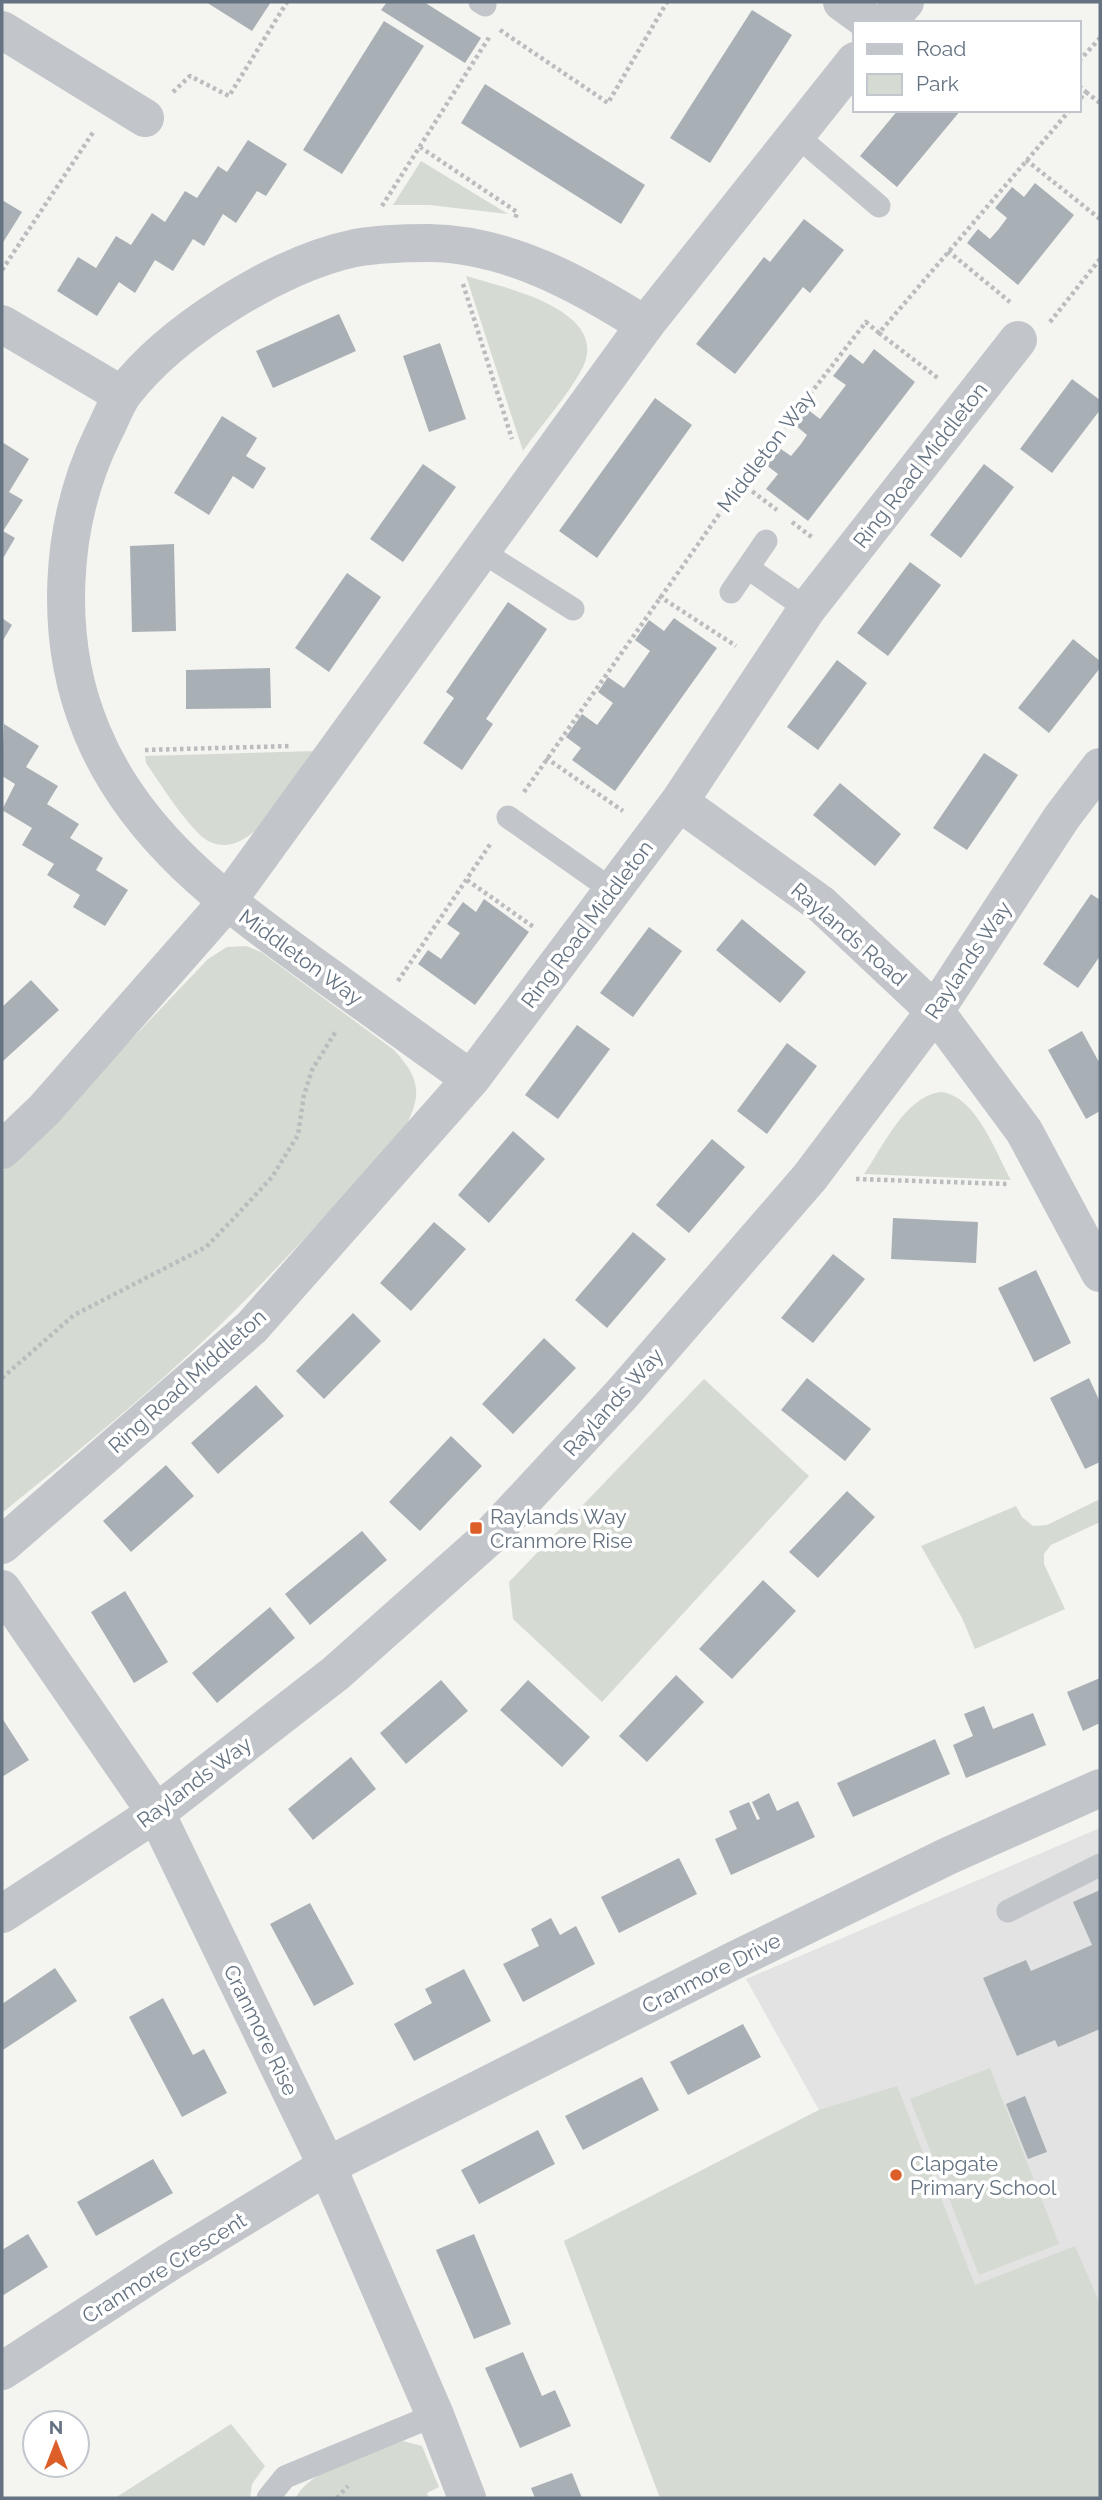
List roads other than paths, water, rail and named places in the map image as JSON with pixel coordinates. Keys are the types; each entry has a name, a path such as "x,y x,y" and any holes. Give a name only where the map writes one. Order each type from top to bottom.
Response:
{"street":[{"path":"2,7 5,2"},
{"path":"842,2 868,21"},
{"path":"888,21 905,2"},
{"path":"2,30 130,108"},
{"path":"2,1150 44,1110 226,903 645,325 853,64"},
{"name":"Middleton Way","path":"471,1079 226,903 166,848 124,792 92,733 74,671 65,589 73,520 90,461 122,395 170,347 218,309 287,271 356,248 430,243 451,246 503,254 581,284 645,325"},
{"path":"2,324 122,395"},
{"name":"Ring Road Middleton","path":"2,1545 252,1326 471,1079 679,802 807,610 1025,330"},
{"name":"Raylands Way","path":"2,1914 156,1813 336,1673 489,1537 622,1394 810,1177 935,1011 1062,817 1100,768"},
{"name":"Raylands Road","path":"679,802 822,905 935,1011 1024,1131 1100,1273"},
{"name":"Cranmore Rise","path":"2,1589 156,1813 327,2166 435,2415 467,2498"},
{"name":"Cranmore Drive","path":"327,2166 948,1856 1100,1788"},
{"name":"Cranmore Crescent","path":"2,2371 171,2261 327,2166"}],"lane":[{"path":"796,135 879,206"},
{"path":"732,592 766,541"},
{"path":"481,551 573,609"},
{"path":"748,568 807,610"},
{"path":"508,817 612,890"},
{"path":"1008,1911 1100,1865"},
{"path":"268,2498 285,2477 435,2415"}],"place":[{"name":"Raylands Way Cranmore Rise","path":"476,1528"},
{"name":"Clapgate Primary School","path":"896,2175"}]}
